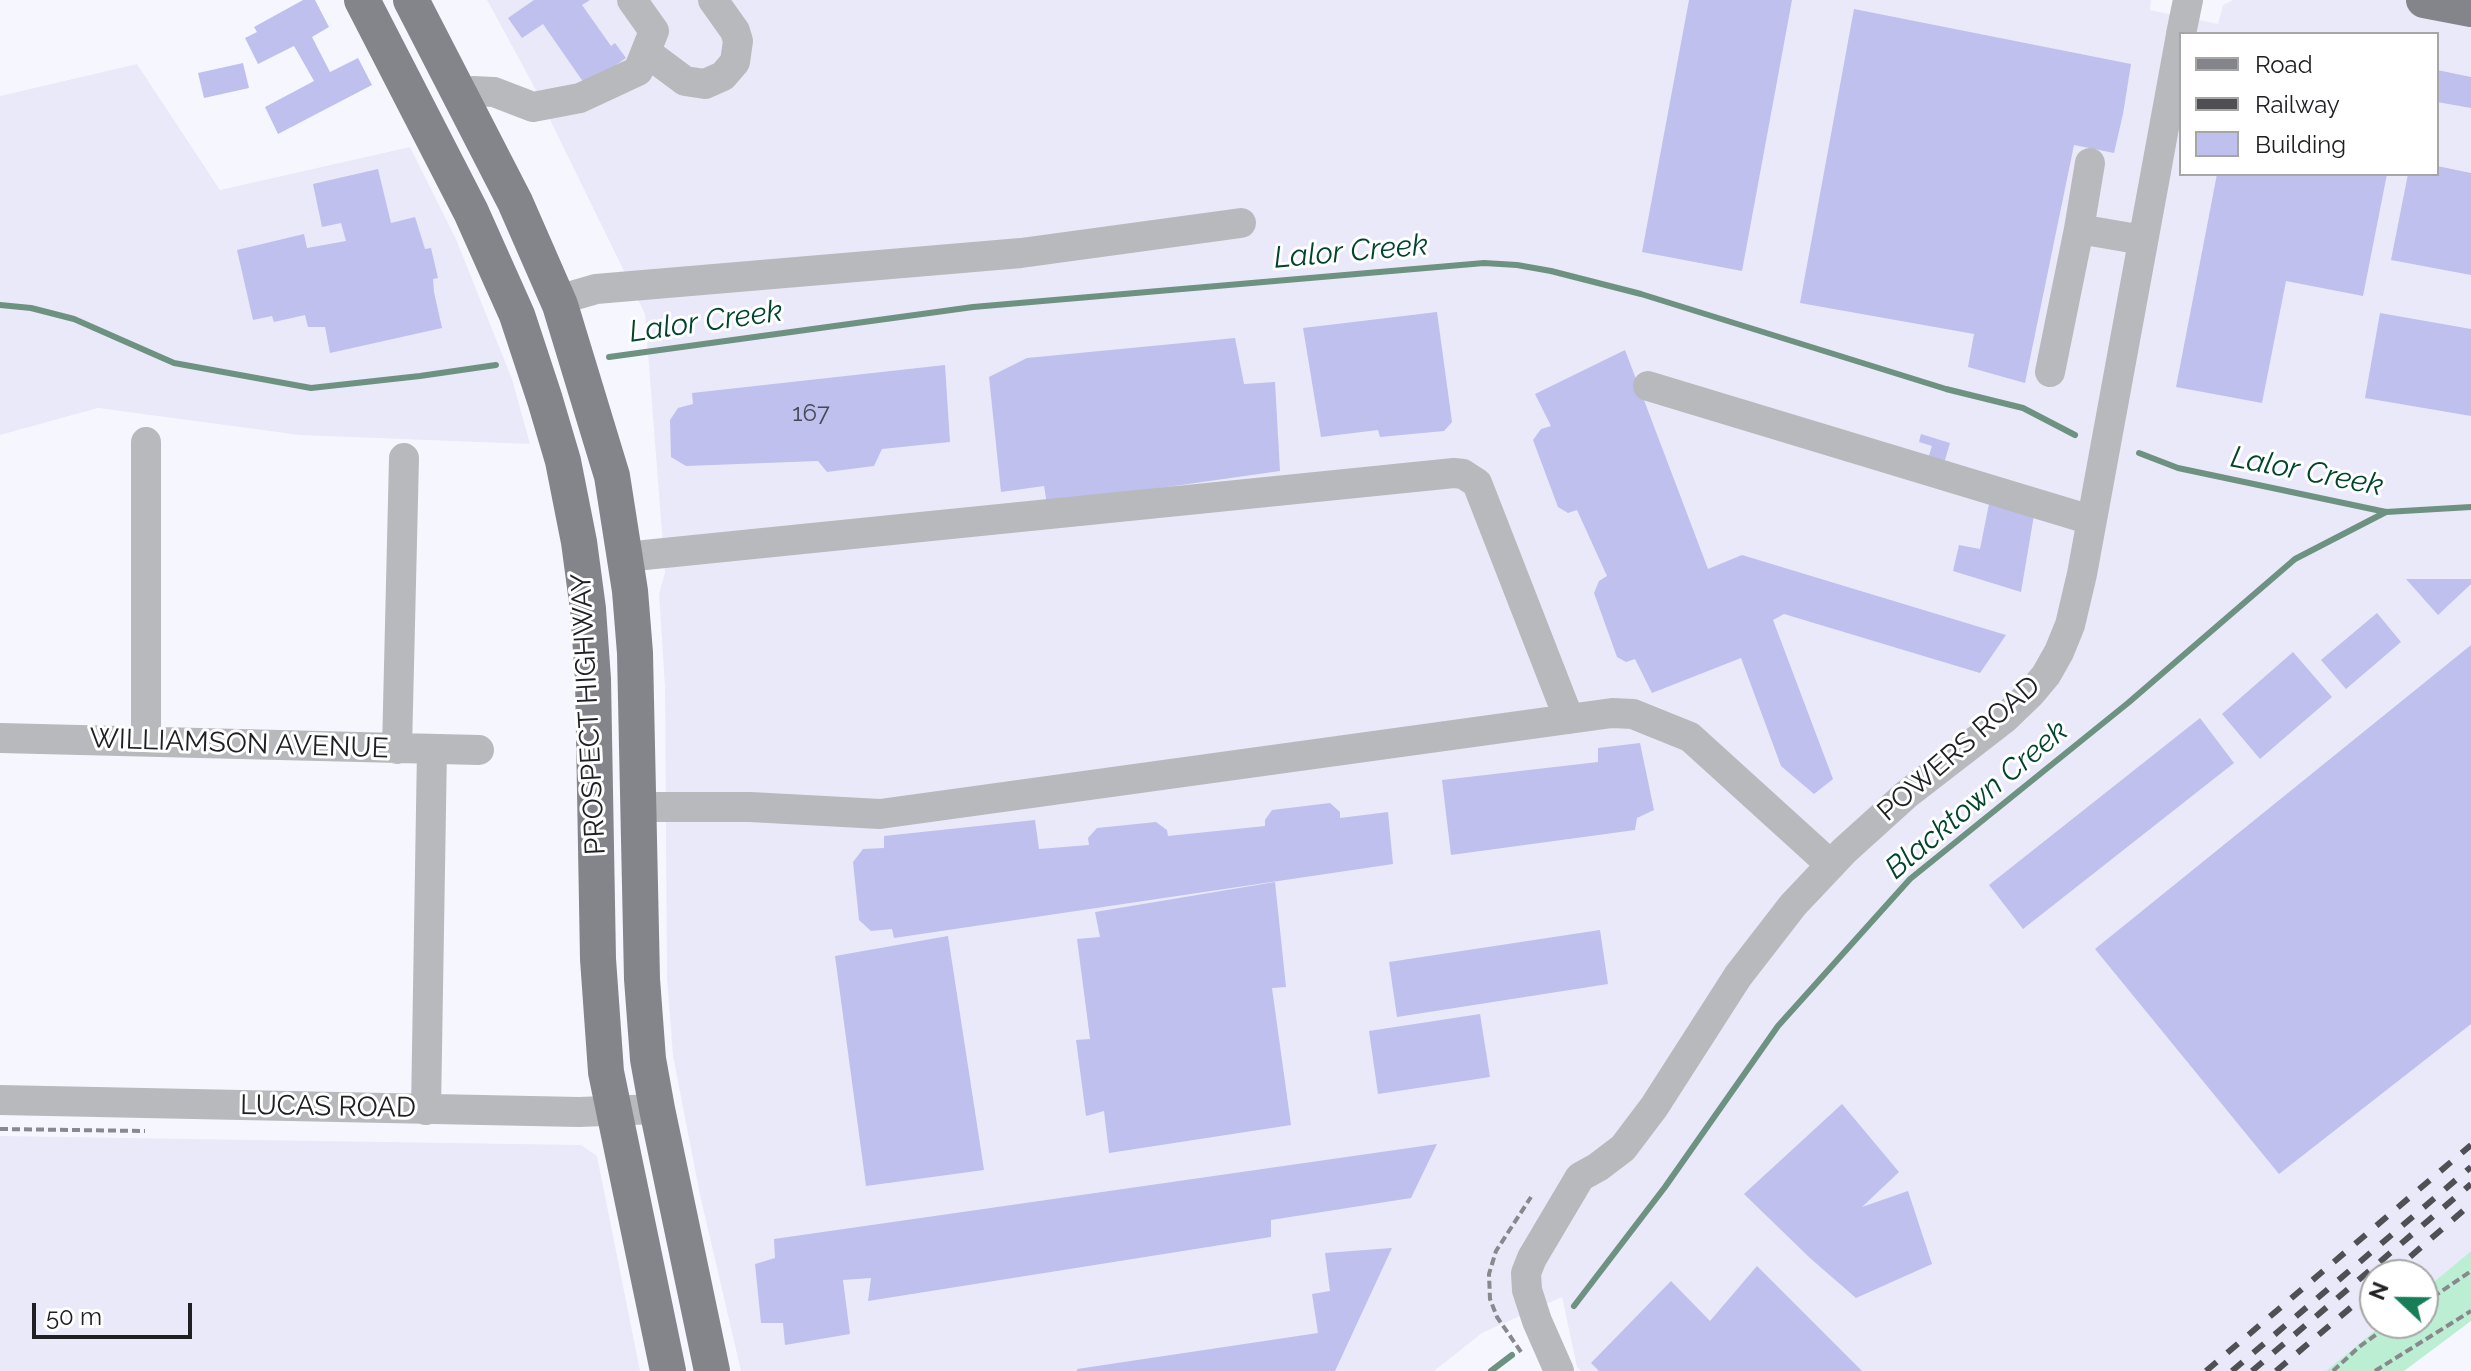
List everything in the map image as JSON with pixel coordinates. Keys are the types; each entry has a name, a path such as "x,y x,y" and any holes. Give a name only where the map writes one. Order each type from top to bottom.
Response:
{"main road":[{"name":"PROSPECT HIGHWAY","path":"362,0 471,212 517,315 563,461 579,542 593,679 598,959 606,1072 668,1371"},
{"name":"PROSPECT HIGHWAY","path":"411,0 515,202 558,300 612,476 625,557 635,653 642,979 648,1059 712,1371"},
{"path":"2424,0 2471,9"}],"street":[{"path":"460,95 473,91 494,92 533,107 580,98 638,71 654,31 632,0"},
{"path":"646,52 685,81 705,84 723,76 735,62 738,41 735,31 713,0"},
{"name":"POWERS ROAD","path":"2182,32 2188,0"},
{"name":"POWERS ROAD","path":"1559,1371 1530,1301 1526,1273 1580,1177 1623,1148 1654,1107 1738,976 1793,905 1907,794 2004,719 2046,675 2059,652 2070,625 2091,520 2179,46"},
{"path":"2050,372 2090,163"},
{"path":"558,300 596,289 1021,253 1241,223"},
{"path":"2079,229 2143,240"},
{"path":"1648,386 2091,520"},
{"path":"146,442 146,740"},
{"path":"397,749 404,458"},
{"path":"625,557 1463,474 1477,483 1569,719"},
{"path":"638,807 750,807 880,814 1612,713 1633,714 1690,737 1831,865"},
{"name":"WILLIAMSON AVENUE","path":"0,738 479,750"},
{"path":"426,1110 432,749"},
{"name":"LUCAS ROAD","path":"0,1100 426,1110 657,1109"}],"path":[{"path":"0,1129 156,1131"},
{"path":"2439,1293 2471,1271"},
{"path":"2375,1371 2471,1311"},
{"path":"2333,1371 2370,1339"}],"shaded area":[{"path":"487,0 2151,0 2150,10 2218,24 2223,5 2233,0 2471,0 2471,1251 2439,1278 2439,1259 2359,1259 2359,1339 2365,1339 2326,1371 1581,1371 1577,1367 1562,1297 1482,1333 1434,1371 741,1371 700,1195 673,1056 667,979 665,687 659,594 665,572 645,314 530,79"},
{"path":"137,64 220,190 410,147 456,239 512,379 530,444 300,435 98,408 0,435 0,96"},
{"path":"0,1136 581,1145 597,1156 640,1371 0,1371"}],"green space":[{"path":"2471,1251 2471,1321 2404,1371 2326,1371 2365,1339 2439,1339 2439,1278"}],"building":[{"path":"303,0 315,0 329,27 312,37 330,72 358,58 372,85 278,134 265,107 314,81 294,46 258,64 245,38 257,32 254,27"},
{"path":"534,0 590,0 582,5 611,46 615,43 626,58 586,86 543,24 522,38 508,18"},
{"path":"1689,0 1792,0 1742,271 1642,252"},
{"path":"1854,9 2131,64 2114,153 2074,145 2025,383 1968,367 1974,334 1800,303"},
{"path":"243,63 249,88 204,98 198,73"},
{"path":"2439,70 2471,77 2471,108 2439,102"},
{"path":"2439,166 2471,173 2471,275 2391,260 2408,176 2439,176"},
{"path":"378,169 391,223 415,217 425,249 431,248 438,278 433,279 434,292 442,328 330,353 325,327 308,327 305,315 274,322 272,316 253,320 237,250 304,234 307,248 346,241 341,223 322,227 313,184"},
{"path":"2217,176 2387,176 2363,296 2286,281 2262,403 2176,387"},
{"path":"1437,312 1452,422 1444,431 1380,437 1378,430 1321,437 1303,328"},
{"path":"2380,313 2471,329 2471,416 2365,398"},
{"path":"1235,338 1244,384 1275,382 1280,471 1047,504 1044,486 1001,492 989,377 1027,358"},
{"path":"1625,350 1708,569 1742,555 2006,635 1980,673 1784,614 1773,620 1833,779 1814,794 1781,766 1741,658 1652,693 1635,659 1626,662 1617,657 1594,593 1599,581 1607,576 1577,510 1568,513 1558,507 1533,440 1541,429 1551,426 1535,394"},
{"path":"945,365 950,442 882,449 874,466 827,472 818,461 686,466 671,457 670,420 678,408 693,404 692,393"},
{"path":"1921,434 1950,443 1942,470 1926,465 1932,446 1919,442"},
{"path":"1989,504 2034,515 2021,592 1953,571 1959,545 1980,549"},
{"path":"2406,579 2471,579 2471,584 2438,615"},
{"path":"2377,613 2401,642 2346,689 2321,660"},
{"path":"2471,645 2471,1024 2279,1174 2095,949"},
{"path":"2293,652 2332,697 2260,759 2222,714"},
{"path":"2200,718 2234,763 2023,929 1989,885"},
{"path":"1640,743 1654,810 1637,818 1635,830 1451,855 1442,780 1598,762 1598,748"},
{"path":"1330,803 1340,812 1340,818 1388,812 1393,864 894,938 892,929 871,931 859,920 853,862 863,849 884,848 884,836 1035,820 1039,849 1089,845 1088,838 1097,828 1156,822 1167,830 1168,836 1265,826 1265,820 1272,810"},
{"path":"1275,882 1286,987 1272,988 1291,1125 1109,1153 1104,1111 1086,1116 1076,1040 1090,1039 1077,939 1100,937 1095,912"},
{"path":"1600,930 1608,984 1397,1017 1389,962"},
{"path":"948,936 984,1170 866,1186 835,956"},
{"path":"1480,1014 1490,1077 1378,1094 1369,1031"},
{"path":"1842,1104 1899,1172 1862,1207 1908,1191 1932,1264 1856,1298 1744,1194"},
{"path":"1437,1144 1411,1198 1271,1220 1271,1237 868,1301 871,1278 843,1280 850,1334 785,1345 783,1323 761,1323 755,1264 775,1258 774,1239"},
{"path":"1392,1248 1335,1371 1077,1371 1318,1333 1312,1294 1330,1291 1325,1253"},
{"path":"1757,1266 1862,1371 1599,1371 1591,1363 1671,1281 1710,1321"}],"waterway":[{"name":"Lalor Creek","path":"609,357 973,307 1484,263 1551,271 1641,294 1946,389 2023,408 2075,435"},
{"name":"Lalor Creek","path":"0,305 31,308 74,319 174,363 311,388 496,365"},
{"name":"Lalor Creek","path":"2139,453 2178,468 2386,512 2471,507"},
{"name":"Blacktown Creek","path":"1574,1306 1665,1187 1778,1026 1910,879 2128,703 2295,559 2386,512"},
{"name":"Blacktown Creek","path":"1491,1371 1512,1355"}],"railway":[{"path":"2206,1371 2471,1145"},
{"path":"2232,1371 2471,1167"},
{"path":"2252,1371 2471,1184"},
{"path":"2407,1259 2471,1204"},
{"path":"2276,1371 2359,1301"}]}
